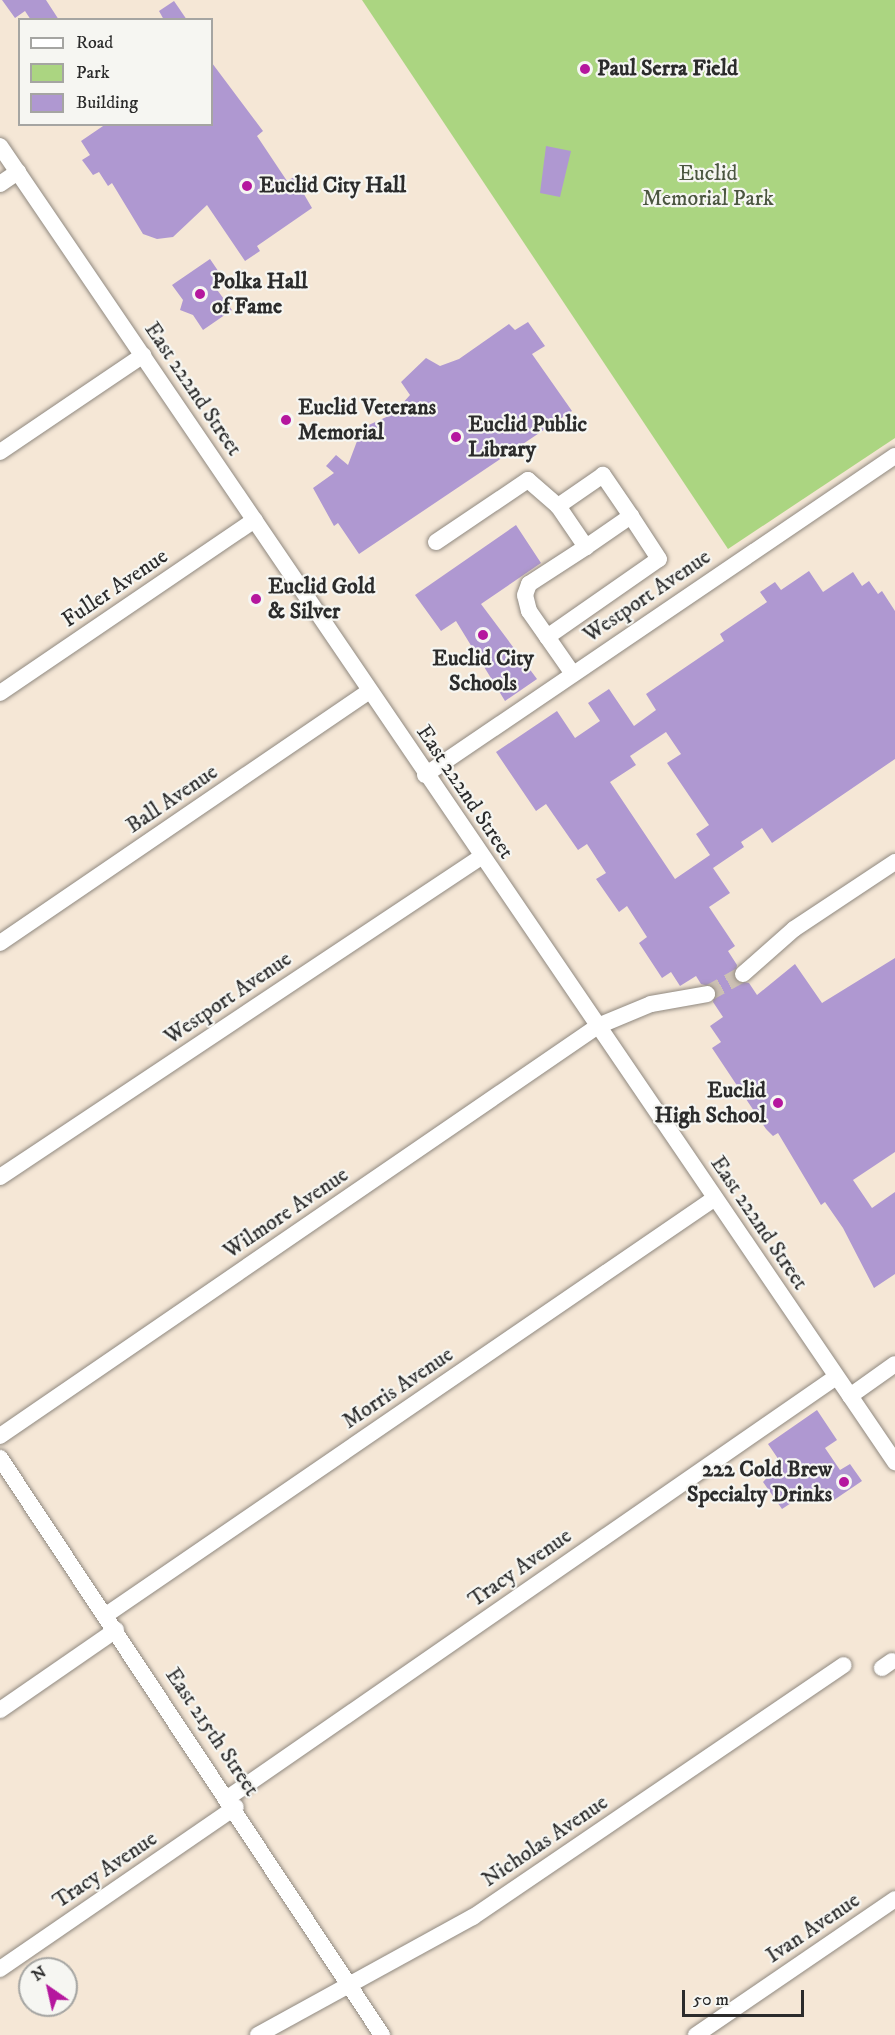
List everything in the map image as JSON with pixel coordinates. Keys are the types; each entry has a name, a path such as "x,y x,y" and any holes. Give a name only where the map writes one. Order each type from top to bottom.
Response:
{"street":[{"name":"East 222nd Street","path":"0,146 143,354 425,775 895,1462"},
{"path":"0,184 18,172"},
{"path":"0,452 143,354"},
{"name":"Westport Avenue","path":"425,775 895,456"},
{"path":"547,637 659,559 603,475 558,506"},
{"path":"436,542 528,480 558,506 586,547"},
{"path":"573,674 529,611 527,589 631,516"},
{"name":"Fuller Avenue","path":"0,693 255,520"},
{"name":"Ball Avenue","path":"0,944 369,691"},
{"name":"Westport Avenue","path":"0,1177 481,857"},
{"path":"743,974 794,929 895,862"},
{"name":"Wilmore Avenue","path":"0,1436 598,1026 651,1004 707,994"},
{"name":"Morris Avenue","path":"106,1615 715,1198"},
{"path":"850,1396 895,1364"},
{"name":"Tracy Avenue","path":"0,1969 232,1802 836,1377"},
{"name":"East 215th Street","path":"1,1462 232,1802 382,2035"},
{"path":"0,1710 116,1629"},
{"name":"Nicholas Avenue","path":"258,2035 473,1917 844,1665"},
{"name":"Ivan Avenue","path":"696,2035 895,1899"}],"green space":[{"name":"Euclid Memorial Park","path":"362,0 895,0 895,438 728,549"}],"building":[{"path":"2,0 46,0 58,18 30,18 25,11 15,18"},
{"path":"174,1 186,18 163,18 159,11"},
{"path":"213,64 263,131 257,136 287,181 294,177 312,208 257,246 260,251 245,261 207,205 173,237 157,239 143,234 112,183 108,186 99,172 93,175 82,160 90,155 81,141 103,126 213,126"},
{"path":"546,146 571,151 560,197 540,193"},
{"name":"Polka Hall of Fame","path":"210,259 225,281 215,287 232,310 203,330 193,315 180,310 183,300 172,285"},
{"path":"528,322 545,346 532,354 572,411 359,554 338,523 334,526 313,488 334,473 326,466 336,455 348,465 362,428 393,414 410,395 401,382 426,358 440,366 459,359 509,324 515,330"},
{"path":"516,525 541,563 481,604 537,679 505,701 456,621 441,631 415,595"},
{"path":"809,571 823,592 853,572 862,586 869,581 878,594 882,591 895,611 895,759 772,843 762,828 741,842 744,847 713,868 730,893 709,907 735,946 728,951 737,965 735,980 749,983 757,995 795,964 822,1003 895,958 895,1152 853,1180 872,1208 895,1192 895,1274 874,1288 843,1228 825,1202 821,1205 778,1133 773,1136 766,1129 712,1048 721,1042 710,1026 723,1017 713,1002 715,988 701,984 696,976 680,986 671,972 662,978 639,943 647,937 627,906 619,912 596,879 606,873 587,844 578,850 546,804 536,811 496,752 557,711 575,738 600,721 588,703 609,689 634,726 656,710 646,694 724,641 720,634 767,602 760,592 775,582 781,590","holes":["666,732 681,754 667,763 709,825 696,834 710,855 675,879 610,782 636,765 630,756"]},
{"path":"817,1410 837,1440 825,1448 840,1470 850,1464 862,1481 834,1500 830,1493 821,1499 814,1488 782,1509 763,1482 781,1463 768,1444"}],"tunnel":[{"path":"707,994 743,974"}],"place":[{"name":"Paul Serra Field","path":"585,69"},
{"name":"Euclid City Hall","path":"247,186"},
{"name":"Polka Hall of Fame","path":"200,294"},
{"name":"Euclid Veterans Memorial","path":"286,420"},
{"name":"Euclid Public Library","path":"456,437"},
{"name":"Euclid Gold & Silver","path":"256,599"},
{"name":"Euclid City Schools","path":"483,635"},
{"name":"Euclid High School","path":"778,1103"},
{"name":"222 Cold Brew Specialty Drinks","path":"844,1482"}]}
